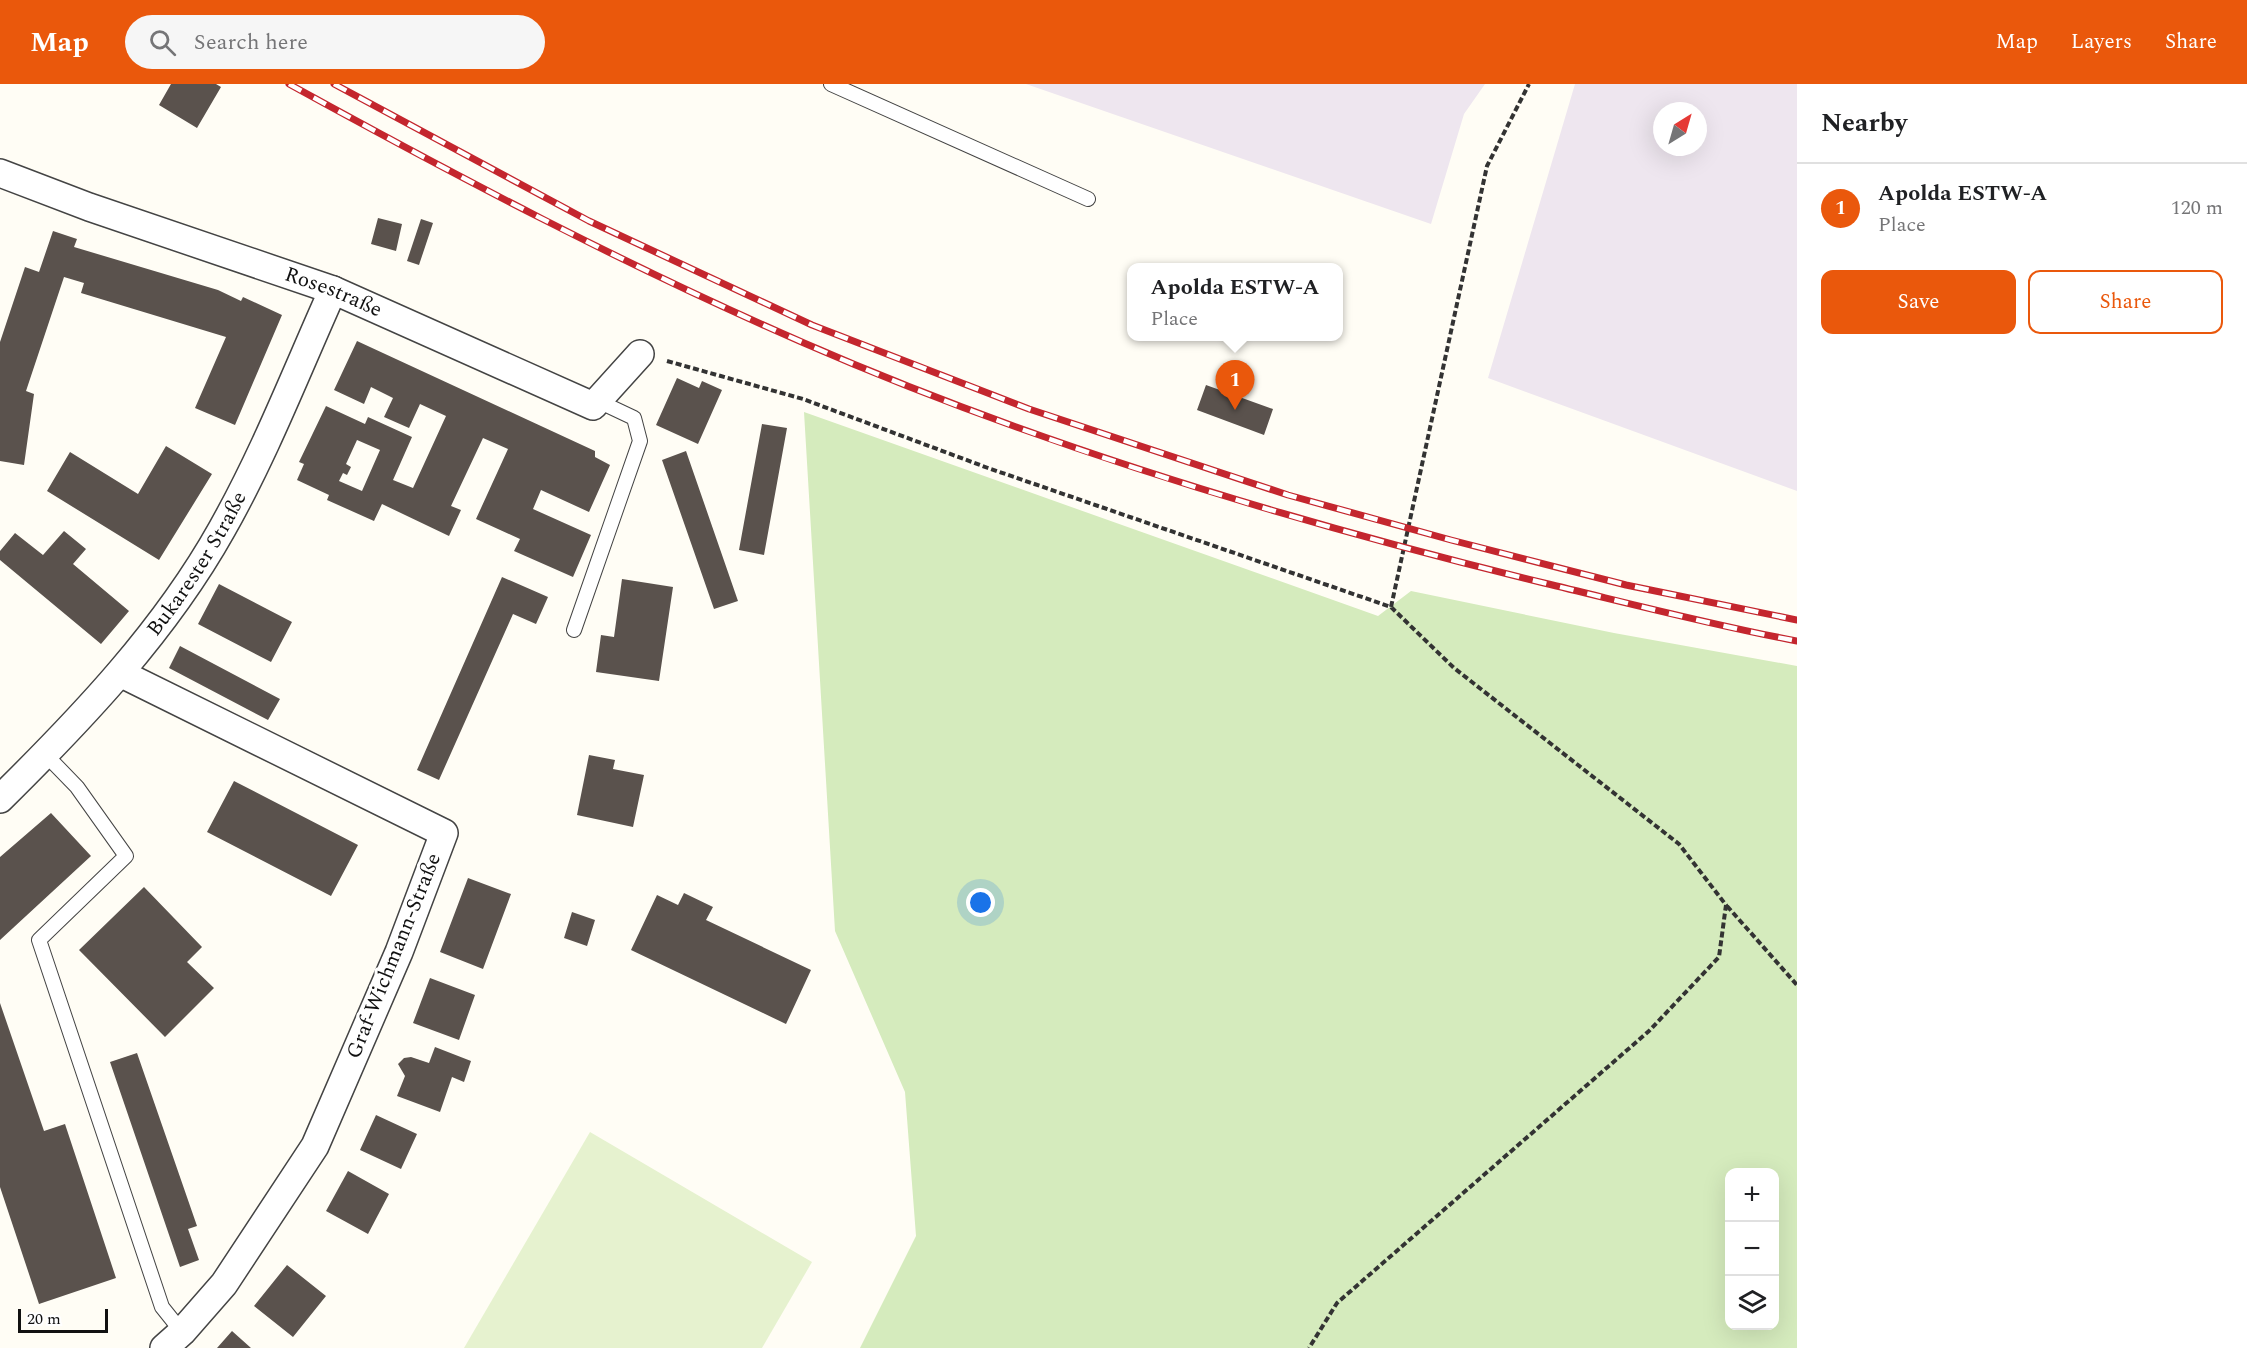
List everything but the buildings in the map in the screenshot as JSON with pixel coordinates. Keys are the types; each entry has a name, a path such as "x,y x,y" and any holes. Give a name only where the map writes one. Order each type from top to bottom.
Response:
{"street":[{"name":"Rosestraße","path":"0,173 89,207 333,290 593,406 598,401"},
{"name":"Bukarester Straße","path":"0,799 120,673 164,616 221,530 253,468 333,290"},
{"path":"598,401 640,354"},
{"name":"Graf-Wichmann-Straße","path":"120,673 444,833 399,952 315,1146 224,1284 173,1340"}],"lane":[{"path":"831,84 1088,199"},
{"path":"574,630 640,441 634,418 598,401"},
{"path":"45,754 77,787 126,856 39,940 173,1340"}],"path":[{"path":"1391,607 1487,166 1529,84"},
{"path":"640,354 803,399 988,468 1391,607 1454,668 1679,844 1726,905 1797,985"},
{"path":"1309,1348 1336,1304 1649,1031 1719,957 1726,905"}],"shaded area":[{"path":"1026,84 1485,84 1464,114 1431,224"},
{"path":"1575,84 1797,84 1797,491 1488,378"}],"green space":[{"path":"804,412 1378,616 1411,591 1614,633 1797,666 1797,1348 860,1348 916,1236 905,1092 835,931"},
{"path":"590,1132 812,1262 762,1348 464,1348"}],"railway":[{"path":"289,84 480,187 738,314 893,380 984,415 1169,479 1356,534 1639,606 1797,641"},
{"path":"334,84 589,221 812,325 1029,409 1288,495 1451,540 1626,585 1797,620"}],"place":[{"name":"Apolda ESTW-A","path":"1235,410"}]}
